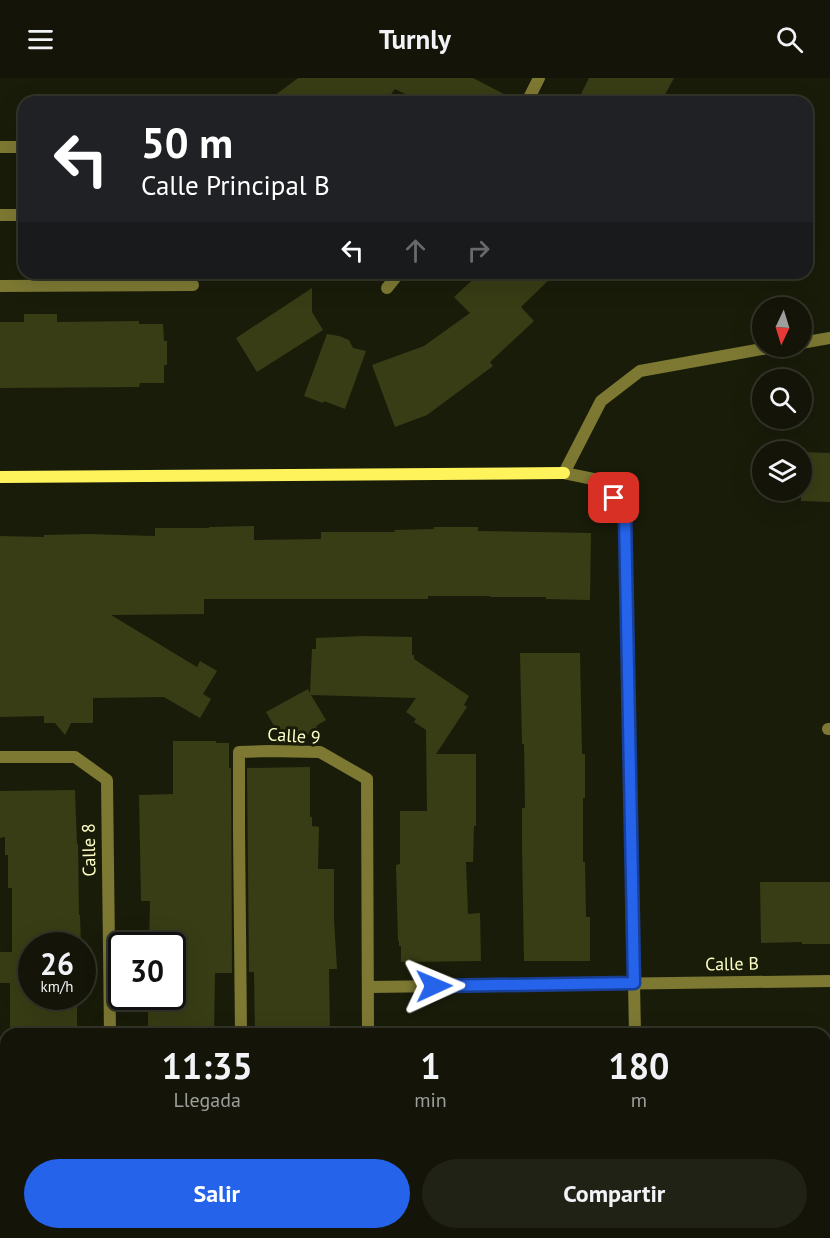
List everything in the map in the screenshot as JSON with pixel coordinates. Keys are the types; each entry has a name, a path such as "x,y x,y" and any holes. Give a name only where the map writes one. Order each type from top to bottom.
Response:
{"street":[{"path":"530,96 539,78"},
{"path":"0,147 18,147"},
{"path":"0,215 18,214"},
{"path":"387,288 394,279"},
{"path":"0,286 193,285"},
{"path":"812,341 830,338"},
{"path":"564,473 601,401 640,370 752,351"},
{"path":"0,477 564,473 603,481 625,515 635,1028"},
{"name":"Calle 9","path":"241,1028 239,752 269,751 320,752 367,779 368,1028"},
{"name":"Calle 8","path":"0,757 75,757 107,780 110,1028"},
{"name":"Calle B","path":"368,987 830,981"}],"building":[{"path":"298,78 473,78 508,96 409,96 395,89 390,96 274,96"},
{"path":"589,78 674,78 664,96 580,96"},
{"path":"474,279 550,279 521,307 534,321 490,362 493,366 427,415 395,427 372,365 424,346 470,313 454,297"},
{"path":"312,288 312,312 323,330 257,372 236,338"},
{"path":"24,314 57,314 57,322 139,321 139,324 163,324 164,341 167,341 164,383 140,383 139,387 0,388 0,322 24,322"},
{"path":"327,334 349,340 353,348 366,351 345,409 304,396"},
{"path":"812,452 830,453 830,502 801,501 812,501"},
{"path":"254,526 254,540 321,539 321,532 395,532 394,530 434,529 434,527 478,527 478,531 591,533 590,600 490,596 428,596 428,599 204,599 204,614 111,615 197,667 200,661 217,671 203,694 211,699 200,718 164,697 93,698 93,723 71,723 65,735 55,723 44,723 44,716 0,717 0,536 44,537 44,535 88,534 155,536 155,528"},
{"path":"412,637 414,659 469,696 464,705 467,707 436,754 476,754 476,826 474,826 473,862 466,862 468,914 480,913 481,961 401,962 401,946 398,941 396,865 400,864 400,811 427,811 426,730 414,722 416,719 406,712 416,698 311,695 326,720 316,726 318,729 294,743 284,743 266,712 308,689 310,693 312,649 316,649 316,638"},
{"path":"520,653 580,653 582,754 585,754 583,862 585,862 586,917 590,917 590,961 524,961 522,808 525,808"},
{"path":"173,741 229,743 232,973 215,973 214,1028 148,1028 148,1010 186,1010 186,932 149,932 150,901 141,901 139,795 173,794"},
{"path":"310,767 310,817 312,817 312,826 319,827 318,869 334,869 337,969 329,969 330,1028 255,1028 254,972 249,972 247,768"},
{"path":"75,790 81,932 18,932 18,1010 77,1010 77,1028 10,1028 10,983 0,983 0,952 12,952 12,888 8,888 8,855 5,855 5,837 0,838 0,791"},
{"path":"760,882 830,882 830,944 761,943"}],"route":[{"path":"434,986 634,983 625,515 614,498"}]}
